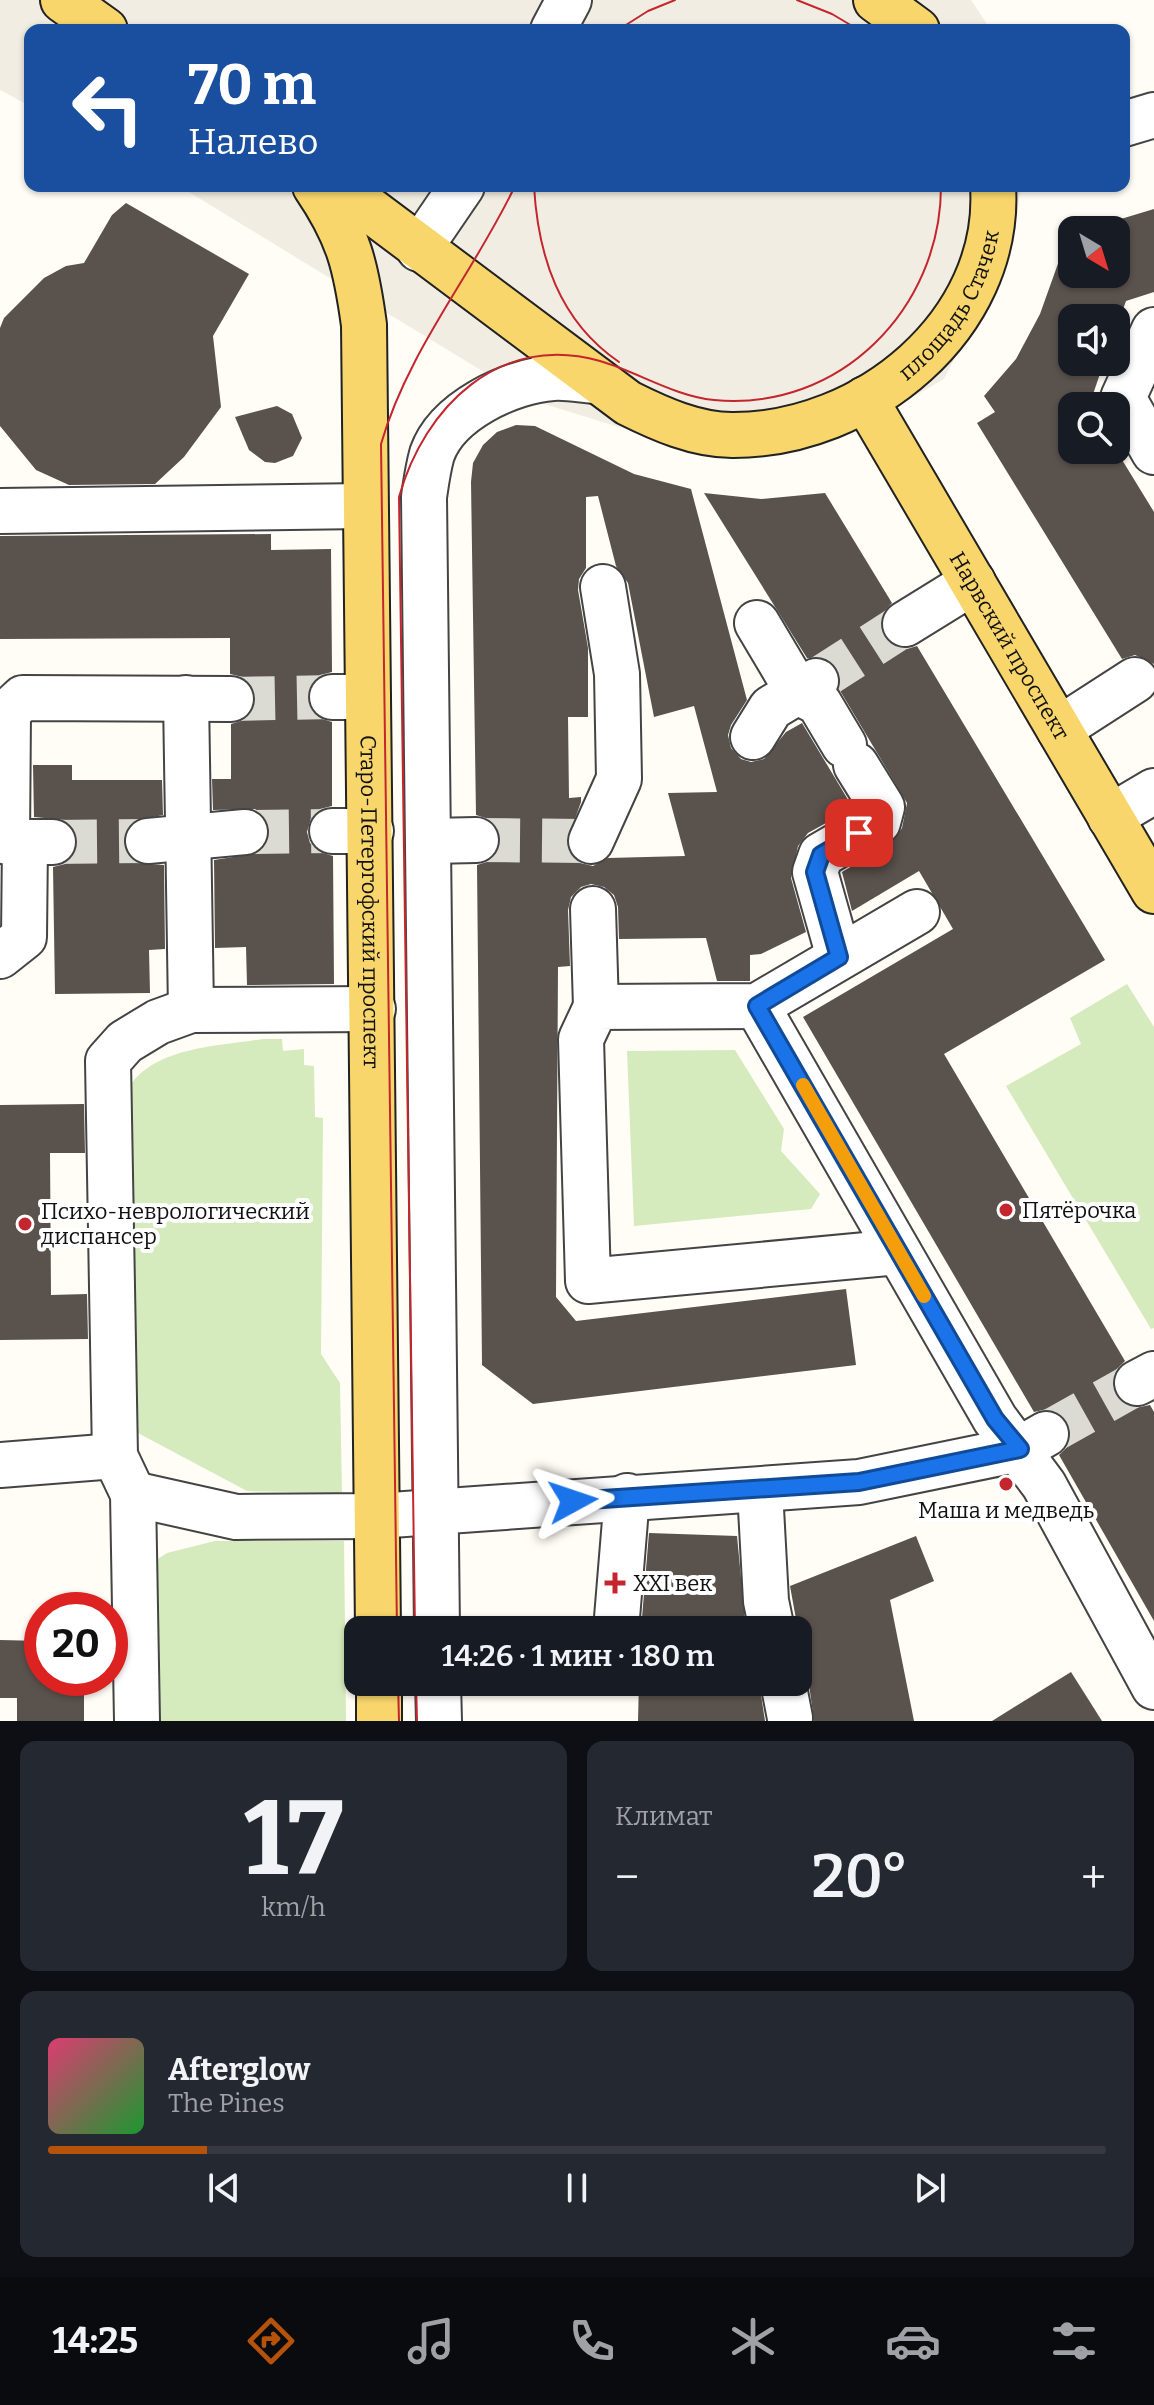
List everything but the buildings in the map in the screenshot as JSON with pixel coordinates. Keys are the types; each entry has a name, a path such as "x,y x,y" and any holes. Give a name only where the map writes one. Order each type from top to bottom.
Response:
{"main road":[{"path":"63,0 97,24"},
{"path":"876,0 909,24"},
{"name":"Старо-Петергофский проспект","path":"319,192 342,232 356,266 364,325 364,506 350,697 352,831 373,1009 378,1616"},
{"name":"площадь Стачек","path":"346,192 596,381 663,421 731,435 819,421 865,399 920,360 947,333 969,299 984,265 992,192"},
{"name":"Нарвский проспект","path":"865,399 1154,891"},
{"path":"379,1696 379,1721"}],"street":[{"path":"556,24 569,0"},
{"path":"1130,122 1154,115"},
{"path":"419,249 458,192"},
{"path":"1154,330 1123,398 1154,452"},
{"path":"439,1616 457,1510 431,841 424,497 433,452 459,420 498,392 555,377 596,381"},
{"path":"0,511 364,506"},
{"path":"905,624 973,582"},
{"path":"603,587 617,674 619,779 590,868 596,1007 581,1039 588,1281 898,1252"},
{"path":"757,623 819,703 882,807 878,822 821,855 815,872 839,957"},
{"path":"1059,729 1135,680"},
{"path":"753,737 771,708 807,686"},
{"path":"0,956 24,937 21,843 8,712 23,698 231,699"},
{"path":"186,698 191,837 191,1010"},
{"path":"1110,817 1154,791"},
{"path":"148,841 245,832"},
{"path":"431,841 476,840"},
{"path":"596,1007 757,1006 917,912"},
{"path":"757,1006 995,1419 1033,1441 1051,1497 1154,1687"},
{"path":"137,1721 133,1494 115,1456 108,1061 125,1042 158,1022 191,1010 373,1009"},
{"path":"133,1494 236,1517 377,1516 859,1482 1033,1441"},
{"path":"0,1465 115,1456"},
{"path":"760,1490 769,1616"},
{"path":"617,1616 627,1496"},
{"path":"438,1696 439,1721"}],"green space":[{"path":"1127,984 1154,1027 1154,1328 1151,1329 1006,1086 1081,1044 1070,1018"},
{"path":"282,1039 283,1051 304,1049 304,1065 314,1066 315,1117 323,1118 321,1354 340,1383 342,1493 247,1491 136,1432 128,1089 153,1064 170,1057 208,1047"},
{"path":"735,1050 784,1129 781,1151 820,1194 811,1209 634,1226 627,1051"},
{"path":"215,1541 344,1541 346,1721 153,1721 156,1560 167,1553"}],"shaded area":[{"path":"0,0 971,0 987,24 24,24 24,103 0,90"},
{"path":"189,192 1020,192 1013,245 944,379 844,437 707,454 528,399"}],"tunnel":[{"path":"816,681 905,624"},
{"path":"231,699 332,697"},
{"path":"245,832 332,831"},
{"path":"476,840 582,841"},
{"path":"53,842 148,841"},
{"path":"1046,1434 1137,1383"}],"tram line":[{"path":"627,24 675,0"},
{"path":"797,0 849,24"},
{"path":"397,1616 381,444 407,376 512,192"},
{"path":"534,192 541,237 556,285 581,327 598,346 619,362"},
{"path":"415,1616 399,497 411,464 427,434 447,407 471,384 499,368 530,357 564,355 600,361 670,389 714,400 760,399 803,389 841,370 875,343 902,310 923,273 936,231 940,192"},
{"path":"398,1696 399,1721"},
{"path":"416,1696 417,1721"}],"slow traffic":[{"path":"803,1085 924,1296"}],"place":[{"name":"Пятёрочка","path":"1006,1210"},
{"name":"Психо-неврологический диспансер","path":"25,1224"},
{"name":"Маша и медведь","path":"1006,1484"},
{"name":"XXI век","path":"615,1583"}],"route":[{"path":"573,1501 859,1482 1020,1449 995,1419 757,1006 839,957 815,872 821,855 859,833"}]}
